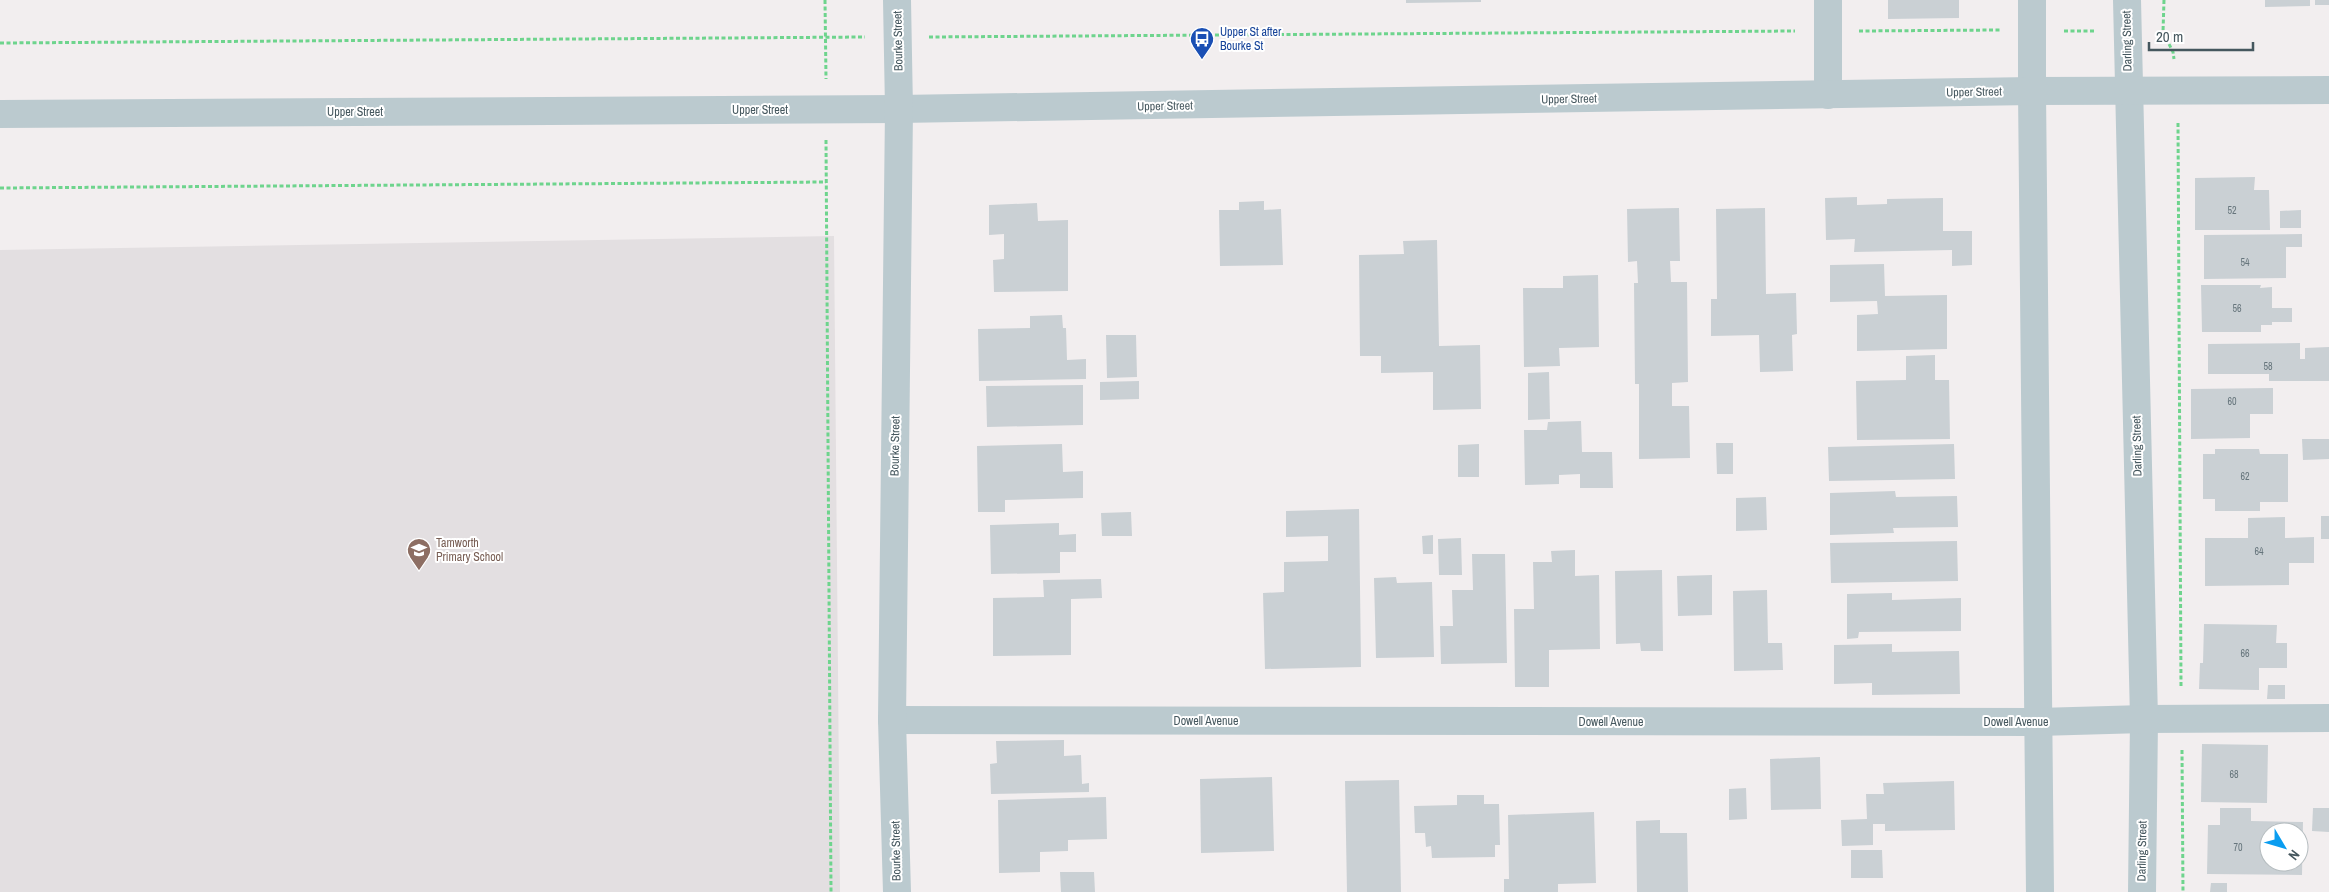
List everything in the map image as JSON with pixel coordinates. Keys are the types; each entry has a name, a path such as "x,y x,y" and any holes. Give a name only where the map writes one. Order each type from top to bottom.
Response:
{"street":[{"name":"Bourke Street","path":"897,0 899,109 892,720 897,892"},
{"path":"1828,0 1828,95"},
{"path":"2032,0 2040,892"},
{"name":"Darling Street","path":"2127,0 2144,719 2142,892"},
{"name":"Upper Street","path":"0,114 826,110 2032,91 2329,90"},
{"name":"Dowell Avenue","path":"892,720 2038,722 2144,719 2329,718"}],"path":[{"path":"825,0 831,892"},
{"path":"2164,0 2164,32 2173,52"},
{"path":"937,37 1828,31 2127,31"},
{"path":"0,44 898,37"},
{"path":"2178,142 2181,688"},
{"path":"0,188 826,182"},
{"path":"2182,747 2183,892"}],"shaded area":[{"name":"Tamworth Primary School","path":"834,236 840,892 0,892 0,250"}],"building":[{"path":"1406,0 1481,0 1481,2 1406,3"},
{"path":"1888,0 1959,0 1959,18 1888,19"},
{"path":"2265,0 2310,0 2310,6 2265,7"},
{"path":"2315,0 2329,0 2329,5 2315,5"},
{"path":"2255,177 2254,190 2269,190 2270,230 2195,230 2195,178"},
{"path":"1857,197 1857,205 1887,204 1887,199 1943,198 1943,231 1972,231 1972,265 1952,266 1952,250 1854,252 1855,239 1826,240 1825,198"},
{"path":"1264,201 1264,210 1281,209 1283,265 1220,266 1219,210 1239,210 1239,202"},
{"path":"1037,203 1038,221 1068,220 1068,291 994,292 993,260 1004,259 1004,234 989,235 989,205"},
{"path":"1679,208 1680,261 1670,261 1671,282 1687,282 1688,382 1672,383 1672,406 1689,406 1690,458 1639,459 1639,384 1635,384 1634,283 1638,283 1637,261 1628,262 1627,209"},
{"path":"1765,208 1766,294 1796,293 1797,334 1792,335 1793,371 1760,372 1759,335 1711,336 1711,299 1717,299 1716,209"},
{"path":"2301,210 2301,228 2280,228 2280,211"},
{"path":"2302,234 2302,247 2286,247 2286,278 2204,279 2204,235"},
{"path":"1437,240 1439,346 1480,345 1481,409 1433,410 1433,372 1381,373 1381,356 1360,356 1359,255 1404,254 1403,241"},
{"path":"1884,264 1885,296 1947,295 1947,349 1857,351 1857,315 1878,314 1877,301 1830,302 1830,265"},
{"path":"1598,275 1599,347 1559,348 1560,366 1524,367 1523,288 1563,288 1563,276"},
{"path":"2201,285 2261,285 2260,288 2272,287 2272,308 2292,308 2292,322 2272,322 2272,325 2261,325 2261,332 2202,332"},
{"path":"1062,315 1063,328 1066,328 1067,360 1086,359 1086,379 979,381 978,329 1030,328 1030,316"},
{"path":"1106,335 1136,335 1137,377 1107,378"},
{"path":"2300,343 2300,359 2305,359 2305,348 2329,347 2329,381 2269,381 2269,374 2208,374 2208,344"},
{"path":"1935,355 1935,380 1949,380 1950,439 1857,440 1856,381 1906,380 1906,356"},
{"path":"1549,372 1550,419 1528,420 1528,373"},
{"path":"1139,381 1139,399 1100,400 1100,382"},
{"path":"1083,385 1083,425 987,427 986,386"},
{"path":"2273,388 2273,414 2250,414 2250,438 2191,439 2191,389"},
{"path":"1581,421 1582,452 1612,452 1613,488 1580,488 1580,474 1559,475 1559,484 1525,485 1524,430 1547,430 1548,422"},
{"path":"2302,439 2329,439 2329,459 2303,460"},
{"path":"1716,443 1733,443 1733,474 1717,474"},
{"path":"1062,444 1063,472 1083,471 1083,498 1005,500 1005,512 978,512 977,446"},
{"path":"1479,444 1479,477 1458,477 1458,445"},
{"path":"1954,444 1955,479 1829,481 1828,447"},
{"path":"2215,449 2259,449 2260,454 2288,454 2288,502 2260,502 2260,511 2215,511 2215,499 2203,499 2203,454 2215,454"},
{"path":"1895,491 1896,497 1957,496 1958,527 1893,528 1894,533 1830,535 1830,493"},
{"path":"1766,497 1767,530 1736,531 1736,498"},
{"path":"1359,509 1361,667 1265,669 1263,593 1284,592 1284,562 1328,561 1328,536 1286,537 1286,511"},
{"path":"1131,512 1132,536 1102,536 1101,513"},
{"path":"2321,516 2329,516 2329,539 2321,539"},
{"path":"2285,517 2285,538 2314,537 2314,563 2289,563 2289,585 2205,586 2205,538 2248,538 2248,518"},
{"path":"1059,523 1059,535 1076,534 1076,552 1060,552 1060,573 991,574 990,525"},
{"path":"1433,535 1433,554 1423,554 1422,536"},
{"path":"1461,538 1462,575 1439,575 1438,539"},
{"path":"1957,541 1958,581 1831,583 1830,543"},
{"path":"1575,550 1575,576 1599,575 1600,649 1549,650 1549,687 1515,687 1514,609 1534,609 1533,562 1552,562 1551,551"},
{"path":"1472,554 1505,554 1507,663 1441,664 1440,626 1453,626 1452,590 1473,590"},
{"path":"1662,570 1663,651 1641,651 1640,643 1616,644 1615,571"},
{"path":"1712,575 1712,615 1678,616 1677,576"},
{"path":"1396,577 1397,583 1432,582 1434,657 1376,658 1374,578"},
{"path":"1101,579 1102,598 1071,599 1071,655 993,656 993,598 1044,597 1043,580"},
{"path":"1767,590 1768,643 1782,643 1783,670 1734,671 1733,591"},
{"path":"1892,593 1892,600 1961,598 1961,631 1859,632 1858,638 1847,639 1847,594"},
{"path":"2204,624 2277,625 2276,643 2287,643 2287,668 2259,668 2259,690 2199,689 2200,663 2203,663"},
{"path":"1892,644 1892,652 1959,651 1960,694 1872,695 1872,683 1834,684 1834,645"},
{"path":"2268,685 2285,685 2285,699 2267,699"},
{"path":"1064,740 1064,756 1081,755 1082,784 1089,783 1089,792 991,794 990,764 997,763 996,741"},
{"path":"2202,744 2268,745 2267,803 2201,802"},
{"path":"1820,757 1821,809 1771,810 1770,759"},
{"path":"1272,777 1274,851 1201,853 1200,779"},
{"path":"1399,780 1401,892 1347,892 1345,781"},
{"path":"1954,781 1955,830 1885,831 1885,824 1873,824 1873,845 1842,846 1841,820 1867,819 1866,794 1884,794 1883,783"},
{"path":"1746,788 1747,819 1729,820 1729,789"},
{"path":"1457,795 1484,795 1484,804 1499,804 1500,845 1495,845 1495,857 1432,858 1431,846 1426,847 1425,833 1415,833 1414,806 1457,805"},
{"path":"1106,797 1107,839 1068,840 1068,851 1040,852 1040,872 999,873 998,800"},
{"path":"2220,808 2251,808 2251,821 2303,822 2259,822 2259,872 2302,872 2302,875 2207,874 2208,825 2220,825"},
{"path":"2313,808 2329,808 2329,832 2312,831"},
{"path":"1594,812 1596,883 1558,884 1558,892 1504,892 1504,879 1509,879 1508,815"},
{"path":"1660,820 1660,833 1687,833 1688,892 1637,892 1636,821"},
{"path":"1851,850 1882,850 1883,878 1851,878"},
{"path":"1060,872 1094,872 1095,892 1061,892"},
{"path":"2211,883 2227,883 2227,892 2210,892"}],"place":[{"name":"Upper St after Bourke St","path":"1202,60"},
{"name":"Tamworth Primary School","path":"419,571"}]}
